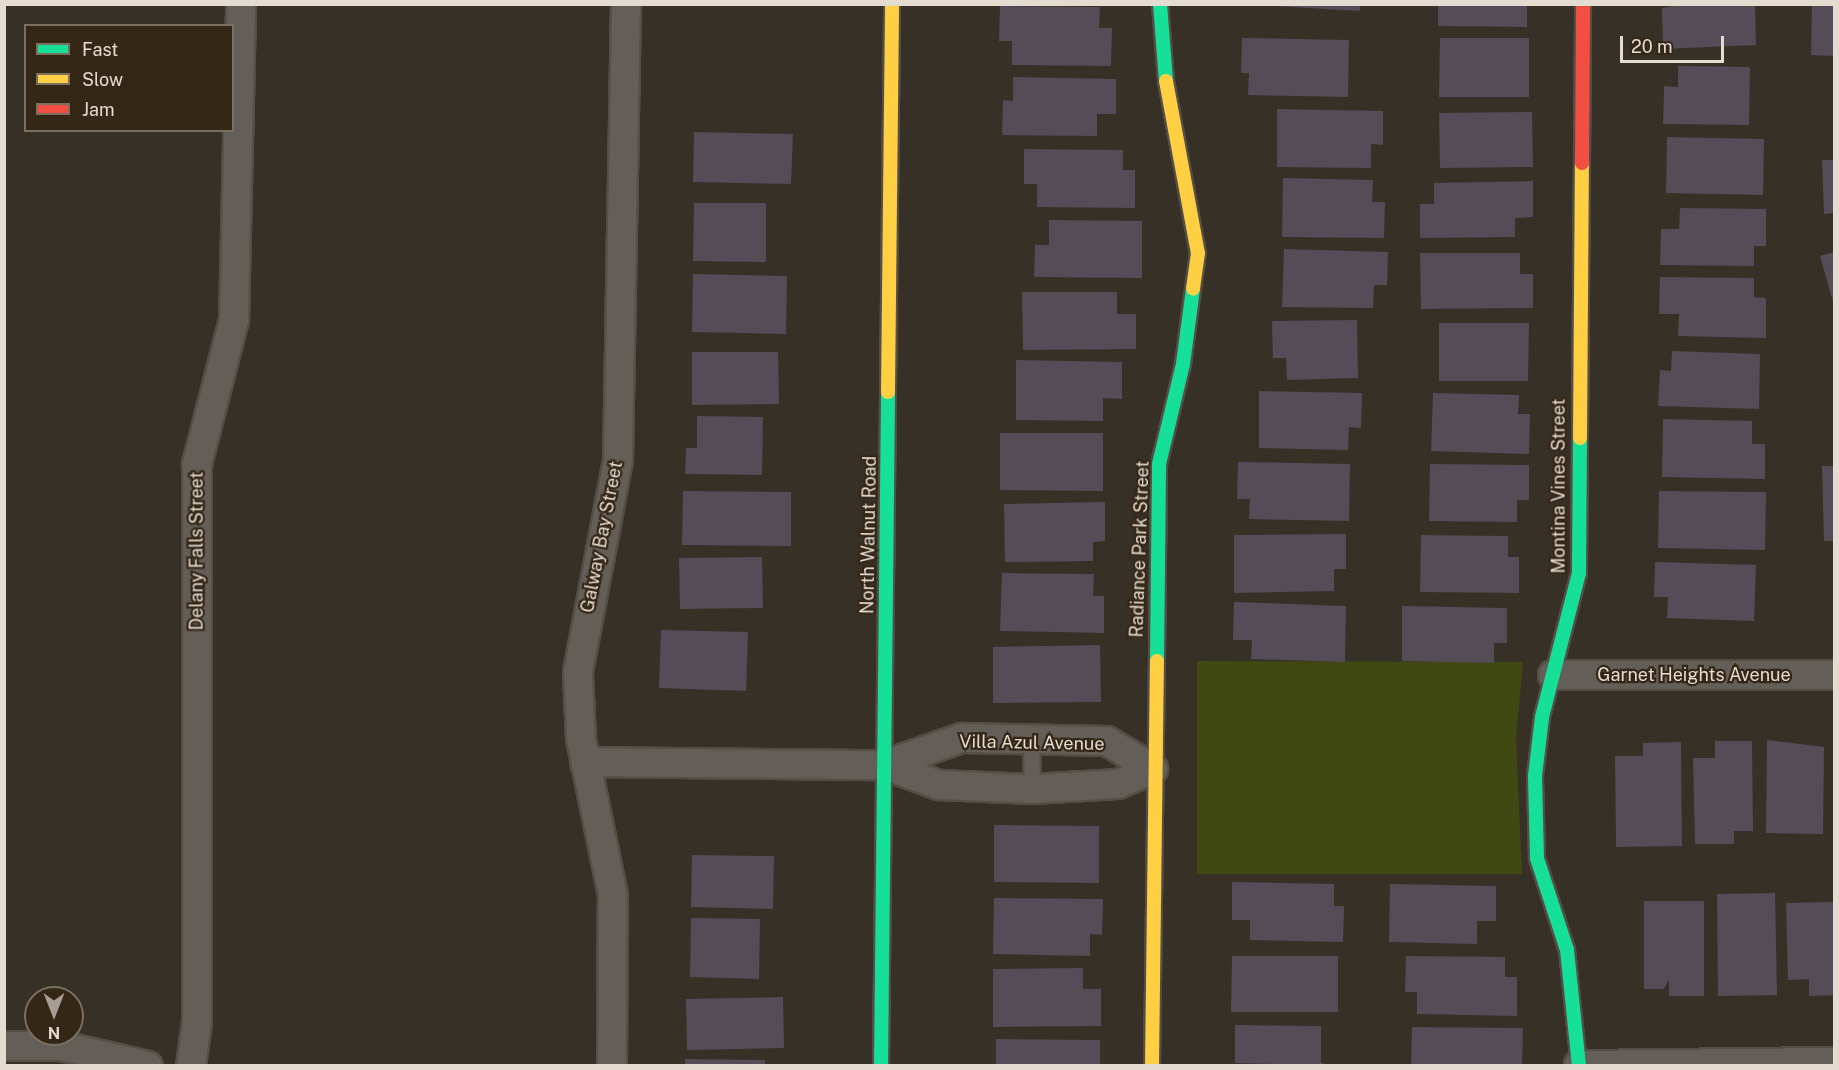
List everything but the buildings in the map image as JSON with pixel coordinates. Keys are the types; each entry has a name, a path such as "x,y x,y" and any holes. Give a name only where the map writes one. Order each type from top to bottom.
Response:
{"street":[{"name":"Delany Falls Street","path":"191,1065 197,1022 197,464 234,320 241,4"},
{"name":"Galway Bay Street","path":"612,1065 613,895 585,762 578,672 618,461 626,4"},
{"name":"North Walnut Road","path":"881,1065 892,4"},
{"name":"Radiance Park Street","path":"1152,1065 1153,769 1159,464 1183,364 1198,253 1161,57 1160,4"},
{"name":"Montina Vines Street","path":"1579,1065 1567,950 1537,858 1535,776 1553,675 1579,573 1583,4"},
{"name":"Garnet Heights Avenue","path":"1553,675 1834,675"},
{"name":"Villa Azul Avenue","path":"884,765 962,738 1107,741 1153,769"},
{"name":"Villa Azul Avenue","path":"585,762 884,765 939,785 1032,789 1118,784 1153,769"},
{"path":"4,1046 72,1047 148,1065"},
{"path":"1579,1065 1834,1062"}],"lane":[{"path":"1031,740 1032,789"}],"green space":[{"path":"1197,661 1523,662 1516,739 1522,874 1197,874"}],"traffic: fast":[{"path":"1160,4 1166,81"},
{"path":"1157,661 1159,464 1183,364 1193,289"},
{"path":"881,1066 888,392"},
{"path":"1579,1066 1567,950 1537,858 1535,776 1542,717 1579,573 1580,438"}],"traffic: slow":[{"path":"888,392 892,4"},
{"path":"1166,81 1198,253 1193,289"},
{"path":"1580,438 1582,163"},
{"path":"1152,1066 1157,661"}],"traffic: jam":[{"path":"1582,163 1583,4"}]}
